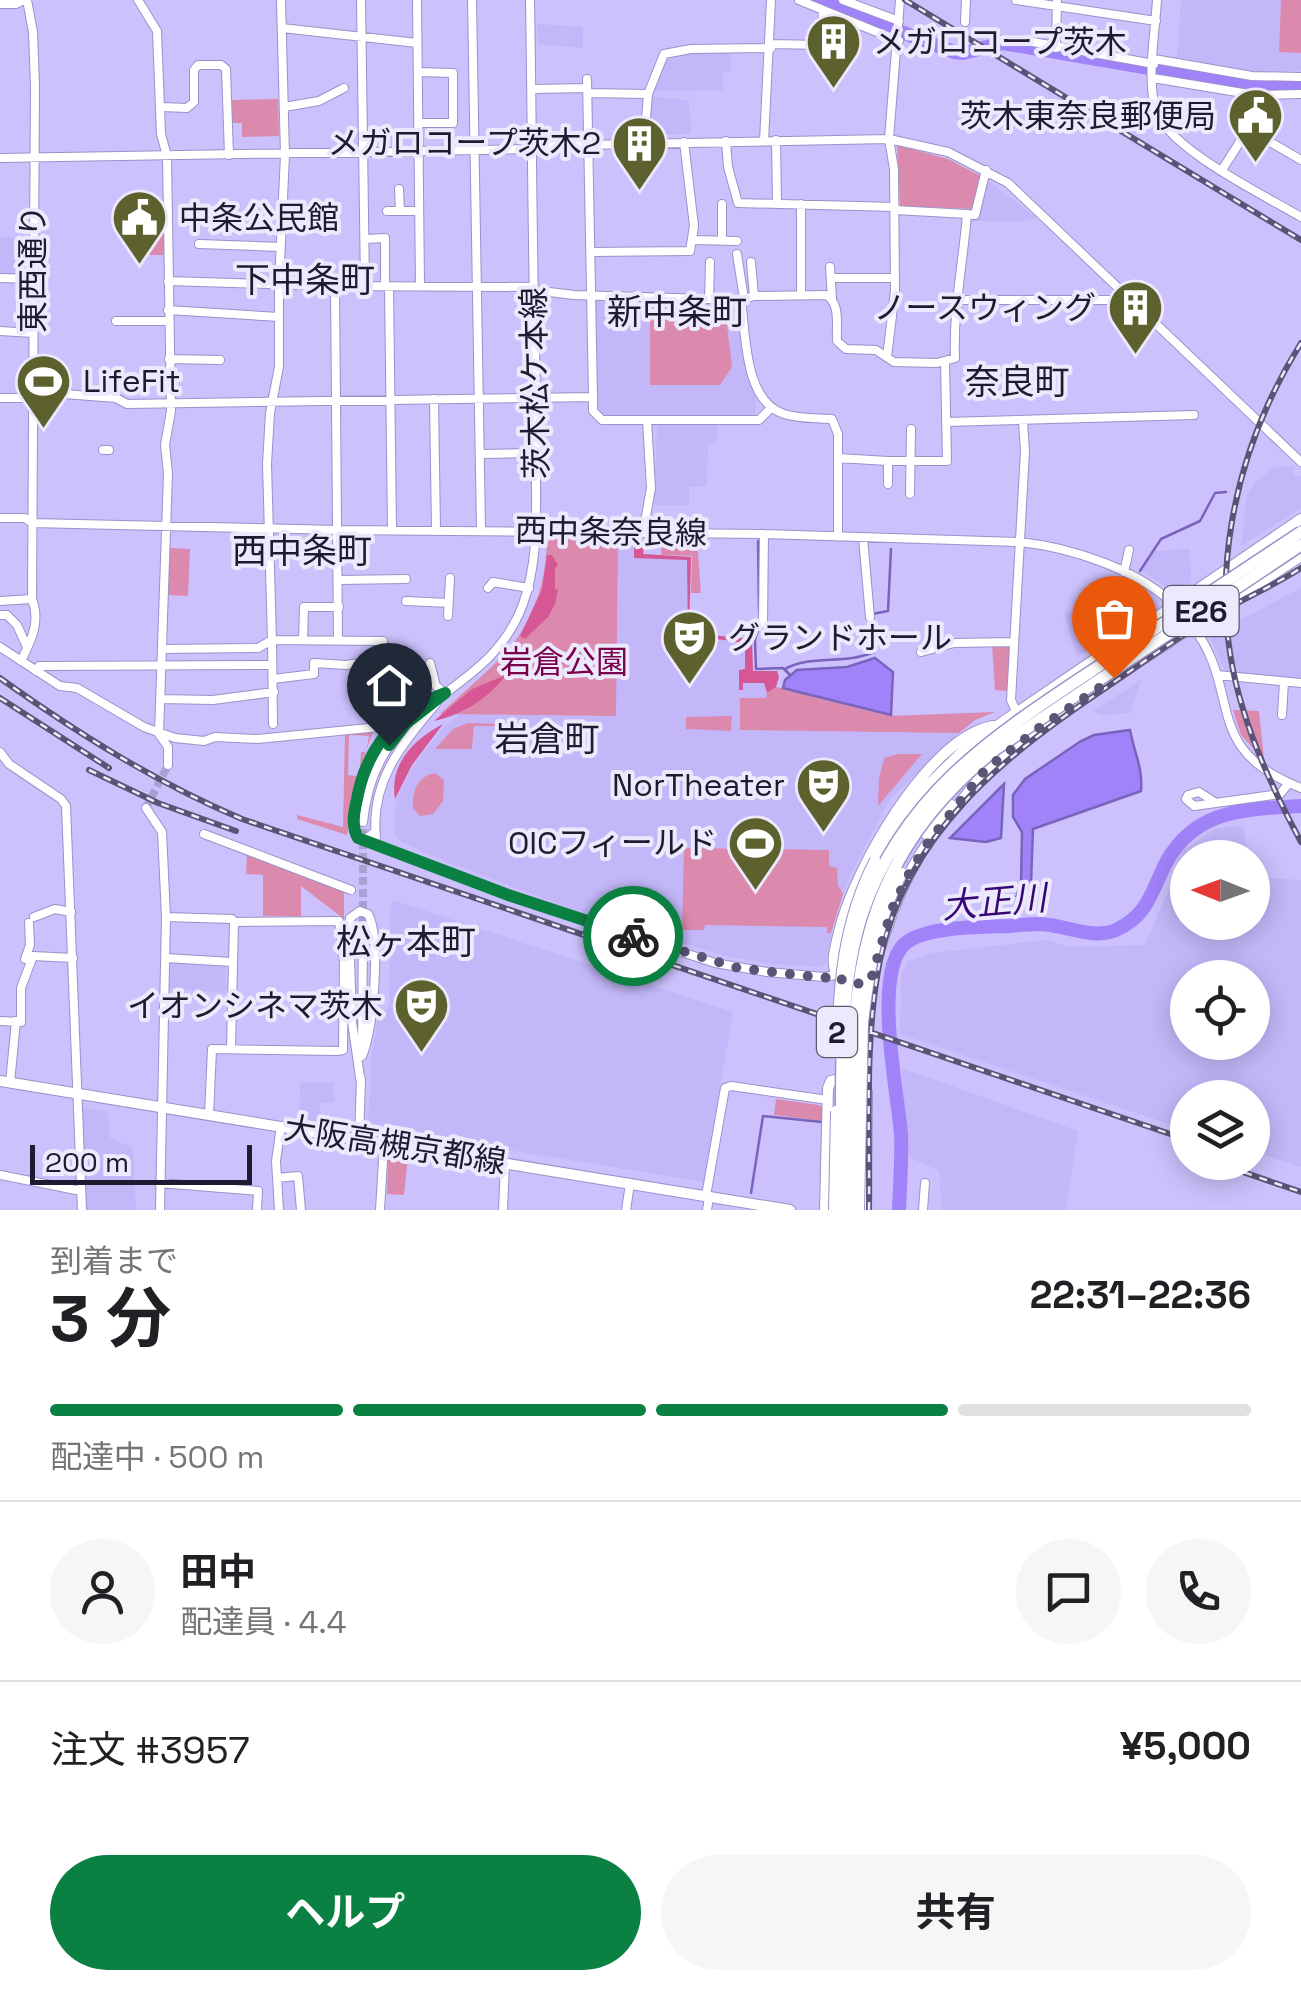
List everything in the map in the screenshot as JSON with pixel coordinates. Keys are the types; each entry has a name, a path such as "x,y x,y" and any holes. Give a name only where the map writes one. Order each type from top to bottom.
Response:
{"highway":[{"name":"E26","path":"842,1210 850,967 870,894 904,829 950,774 990,741 1301,532"},
{"name":"E26","path":"850,1210 854,1021 860,970 880,898 913,834 957,782 996,749 1301,545"}],"main road":[{"name":"2","path":"834,1210 841,959 859,894 875,860 920,792 993,726 1301,519"},
{"name":"2","path":"862,1210 866,994 876,943 902,873 936,820 985,770 1039,728 1301,556"},
{"path":"985,770 929,841 910,872 892,909 870,981 852,984 836,975 833,962 844,916 867,858 885,826 906,796 942,760 978,729 993,726"},
{"path":"825,1210 828,1100 832,1082 852,1078 867,1092 862,1210"},
{"name":"大阪高槻京都線","path":"5,1082 790,1210"}],"street":[{"path":"0,4 25,0"},
{"name":"東西通り","path":"21,661 35,629 33,32 25,0"},
{"path":"138,0 157,31 161,134 167,156 171,402 164,445 168,473 159,734 168,747 168,765"},
{"path":"273,724 266,464 279,367 285,155 281,0"},
{"path":"361,0 365,286"},
{"path":"417,0 420,286"},
{"path":"472,0 481,530"},
{"name":"茨木松ケ本線","path":"363,822 370,784 389,745 405,724 495,651 514,624 529,588 535,530 536,398 530,0"},
{"path":"764,140 770,0"},
{"path":"799,0 899,38"},
{"path":"844,0 900,21"},
{"path":"887,357 895,278 895,208 889,140 900,0"},
{"path":"965,22 966,0"},
{"path":"1016,0 1057,3 1156,21"},
{"path":"1156,0 1153,77 1159,120 1180,144 1301,217"},
{"path":"1056,48 1057,3"},
{"path":"644,143 648,94 668,51 820,46 823,10"},
{"path":"282,28 417,43"},
{"path":"1001,40 1252,76 1301,76"},
{"path":"161,107 187,108 194,102 198,65 221,65 226,69 229,155"},
{"path":"418,72 453,73 454,123 418,124"},
{"path":"1153,77 1255,96 1301,94"},
{"path":"587,87 593,411 602,420 759,420 771,408"},
{"path":"532,89 587,87 648,94"},
{"path":"284,108 319,101 344,88"},
{"path":"1222,170 1248,130 1255,96"},
{"path":"1248,130 1301,160"},
{"path":"0,158 418,152 764,140 889,140 948,152 1008,183 1301,462"},
{"path":"776,140 776,202"},
{"path":"726,141 728,167 738,202 975,214 986,170"},
{"path":"590,252 686,253 693,247 684,142"},
{"path":"400,189 400,211"},
{"path":"722,204 722,241"},
{"path":"801,204 801,294"},
{"path":"387,211 420,211"},
{"path":"830,267 837,341 846,349 876,350 894,362 945,362 955,358 954,315 960,300 967,214"},
{"path":"366,239 385,238 392,401 392,530"},
{"path":"694,240 737,241"},
{"path":"199,244 280,248"},
{"path":"737,254 746,298 753,374 760,396 771,408 787,416 832,419 838,434 838,537"},
{"path":"709,298 710,262"},
{"path":"746,298 751,262"},
{"path":"0,278 33,279"},
{"path":"831,278 895,278"},
{"path":"168,280 534,288 709,298 801,294 832,298"},
{"path":"335,286 338,640"},
{"path":"960,300 1131,300"},
{"path":"168,310 279,316"},
{"path":"116,321 168,321"},
{"path":"0,331 33,333"},
{"path":"168,359 220,360"},
{"path":"838,458 947,461 945,362"},
{"path":"0,398 116,398 127,404 593,398"},
{"path":"434,399 436,530"},
{"path":"946,422 1194,415"},
{"path":"642,533 651,488 647,420"},
{"path":"1016,712 1011,700 1025,452 1023,422"},
{"path":"910,494 911,428"},
{"path":"481,454 528,453"},
{"path":"888,461 888,484"},
{"name":"西中条奈良線","path":"0,518 268,529 764,534 1019,542 1063,550 1124,572 1174,606 1193,626 1217,675 1240,748 1255,764 1301,788"},
{"path":"763,624 764,534"},
{"path":"862,538 870,617"},
{"path":"1124,572 1129,550"},
{"path":"448,616 450,578"},
{"path":"338,580 406,579"},
{"path":"488,588 493,582 529,588"},
{"path":"1065,680 1099,671 1214,596 1252,590"},
{"path":"0,601 32,600"},
{"path":"406,600 449,602"},
{"path":"303,640 304,608 339,607"},
{"path":"0,616 7,615 17,625 27,648"},
{"path":"162,649 258,648 272,640 382,641"},
{"path":"921,652 954,643 1014,642"},
{"path":"0,648 60,686 77,688 159,734 204,741 215,737 258,738 379,727 386,732"},
{"path":"273,679 314,674 314,663 346,665 379,660"},
{"path":"430,662 436,686 445,693"},
{"path":"36,671 39,666 272,665"},
{"path":"1217,675 1301,683"},
{"path":"1282,715 1284,682"},
{"path":"162,699 213,700 274,692"},
{"path":"445,693 430,698 386,732 370,758 358,792 354,830 364,840 508,895 715,963 824,978 836,975"},
{"path":"378,844 378,796 389,765 406,738 445,693"},
{"path":"0,752 8,764 66,806 82,1210"},
{"path":"1213,801 1280,794 1289,783"},
{"path":"146,808 160,826 166,917 160,1210"},
{"path":"364,840 375,832"},
{"path":"204,834 352,890"},
{"path":"0,1021 21,1022 20,988 30,945 31,920 55,909 71,912"},
{"path":"361,1084 352,1022 349,926 354,913 360,911 368,914 373,932 373,1022 362,1056"},
{"path":"166,917 341,923 344,1050 211,1050 209,1114"},
{"path":"231,1049 234,922"},
{"path":"359,1140 363,933"},
{"path":"28,957 73,958"},
{"path":"166,958 232,962"},
{"path":"5,1082 16,1021"},
{"path":"706,1210 725,1088 828,1100"},
{"path":"279,1210 276,1162 282,1126"},
{"path":"380,1210 384,1144"},
{"path":"503,1210 504,1163"},
{"path":"0,1175 81,1191"},
{"path":"276,1178 298,1176 301,1210"},
{"path":"160,1183 258,1191 257,1210"},
{"path":"923,1210 925,1183"},
{"path":"626,1210 630,1184"}],"shaded area":[{"path":"1181,0 1301,0 1301,71 1252,71 1177,58"},
{"path":"537,24 583,27 583,48 538,44"},
{"path":"730,50 731,72 723,73 723,90 653,91 669,53"},
{"path":"651,96 689,101 691,134 648,135"},
{"path":"986,179 1036,218 971,221"},
{"path":"0,237 22,238 22,275 0,274"},
{"path":"595,299 666,300 735,307 756,389 755,416 604,418 594,391"},
{"path":"717,423 717,443 708,444 707,486 689,487 689,505 654,505 657,424"},
{"path":"1294,466 1294,476 1301,476 1301,508 1241,546 1247,495 1255,482 1275,467"},
{"path":"618,540 645,540 643,554 691,557 689,633 752,639 753,671 777,671 776,687 891,716 995,712 975,720 959,733 890,799 851,874 821,967 770,964 721,955 575,910 439,859 401,842 394,832 396,800 413,766 459,714 615,716"},
{"path":"634,540 645,540 643,554 691,557 689,633 752,639 753,671 777,671 776,687 767,693 764,683 743,683 743,690 739,690 739,670 745,669 745,643 688,635 687,560 634,558"},
{"path":"1190,549 1191,582 1179,589 1169,589 1142,571 1155,551"},
{"path":"547,555 552,555 558,565 555,604 548,617 525,639 520,636 542,589"},
{"path":"1115,577 1118,579 1103,598 1108,622 1105,639 1077,658 1064,612 1086,614 1092,598 1100,600"},
{"path":"1301,588 1301,679 1225,671 1209,636"},
{"path":"875,658 893,672 891,715 783,688 785,680 797,670 847,667"},
{"path":"506,675 474,704 434,721 472,689"},
{"path":"1141,680 1130,713 1101,715 1093,711"},
{"path":"443,724 412,765 395,799 396,775 406,754 422,737"},
{"path":"1130,730 1141,791 1033,829 1031,883 1028,890 1017,895 1021,883 1022,832 1013,817 1013,795 1025,779 1081,741 1094,735"},
{"path":"1004,784 1001,838 986,842 950,838"},
{"path":"1243,825 1245,840 1199,840 1216,829"},
{"path":"1270,878 1301,880 1301,1167 1270,1157 1270,1080 1170,1080 1170,1124 900,1034 901,975 908,961 932,953 1048,940 1068,947 1145,945 1170,885 1170,940 1270,940"},
{"path":"393,900 733,1012 704,1182 416,1135 375,1132 368,1124 372,1050 378,1019 389,1006"},
{"path":"169,961 225,965 226,993 168,988"},
{"path":"902,1068 1078,1131 1066,1210 942,1210 939,1171 907,1156"},
{"path":"334,1082 334,1102 320,1103 321,1123 299,1120 300,1083"},
{"path":"82,1107 108,1112 110,1138 133,1148 136,1210 87,1210"}],"green space":[{"path":"1281,0 1301,0 1301,53 1279,52"},
{"path":"278,99 279,136 242,137 242,123 231,123 230,100"},
{"path":"897,145 948,159 981,176 973,209 900,206"},
{"path":"164,233 164,255 135,255 135,234"},
{"path":"650,303 725,309 732,367 720,385 650,385"},
{"name":"岩倉公園","path":"551,539 618,540 616,716 440,714 499,659 527,623 537,601 547,543"},
{"path":"662,541 697,541 701,593 691,593 692,556 661,555"},
{"path":"170,548 190,549 188,596 168,595"},
{"path":"992,645 1006,645 1010,649 1008,691 995,690"},
{"path":"776,687 891,716 995,712 975,720 959,733 740,730 740,698 766,698"},
{"path":"1233,710 1259,711 1264,760 1241,735"},
{"path":"732,716 731,731 686,729 686,717"},
{"path":"468,723 522,725 522,733 509,727 509,749 500,749 500,726 474,726 472,749 435,749 453,729"},
{"path":"373,732 366,750 369,736 349,735 348,775 357,776 347,835 297,819 297,815 343,827 345,734"},
{"path":"922,754 878,806 884,758"},
{"path":"435,773 444,780 443,801 433,814 420,816 413,808 415,791 424,777"},
{"name":"OICフィールド","path":"684,848 829,850 829,866 837,868 843,894 831,933 827,933 827,927 705,925 704,930 682,930"},
{"path":"247,853 344,889 344,919 301,886 301,916 263,916 263,875 246,874"},
{"path":"776,1099 819,1105 823,1108 823,1121 774,1115"},
{"path":"388,1154 408,1156 404,1195 387,1194"}],"waterway":[{"path":"817,0 954,52 1003,43 1254,86 1301,86"},
{"path":"1140,571 1161,539 1200,521 1215,493 1226,492"},
{"path":"758,541 759,610"},
{"path":"760,623 755,640 756,669 783,668 790,675 785,669 795,664 874,652 872,614 888,611 891,549"},
{"path":"1110,634 1106,598 1119,581"},
{"name":"大正川","path":"899,1210 901,1134 888,1003 896,956 907,942 929,933 972,927 1041,924 1089,933 1116,930 1140,913 1172,852 1201,825 1237,812 1301,806"},
{"path":"751,1193 763,1116 822,1122"}],"tunnel":[{"path":"146,808 168,765"},
{"path":"363,822 363,933"}],"railway":[{"path":"905,0 1301,240"},
{"path":"1301,343 1258,428 1243,473 1232,520 1226,615 1243,709 1269,777 1301,842"},
{"path":"869,1210 870,1053 880,960 893,915 912,873 936,836 965,801 1032,740 1200,624 1301,568"},
{"path":"0,678 117,755 242,819 1170,1134"},
{"path":"0,698 109,768"},
{"path":"89,770 158,803 236,831"},
{"path":"1266,1180 1301,1192"}],"way so far":[{"path":"633,936 738,968 824,978 836,975 846,983 866,984 872,976 892,909 910,872 929,841 985,770 1114,678"}],"place":[{"name":"メガロコープ茨木","path":"834,91"},
{"name":"茨木東奈良郵便局","path":"1255,165"},
{"name":"メガロコープ茨木2","path":"640,192"},
{"name":"中条公民館","path":"140,267"},
{"name":"ノースウィング","path":"1135,357"},
{"name":"LifeFit","path":"44,430"},
{"name":"グランドホール","path":"689,687"},
{"name":"NorTheater","path":"824,834"},
{"name":"OICフィールド","path":"756,892"},
{"name":"イオンシネマ茨木","path":"422,1055"}],"district":[{"name":"下中条町","path":"305,280"},
{"name":"新中条町","path":"677,312"},
{"name":"奈良町","path":"1017,382"},
{"name":"西中条町","path":"302,551"},
{"name":"岩倉町","path":"547,739"},
{"name":"松ヶ本町","path":"406,942"}],"route":[{"path":"389,745 419,711 445,693 430,698 380,740 358,792 354,826 358,838 508,895 633,936"}]}
